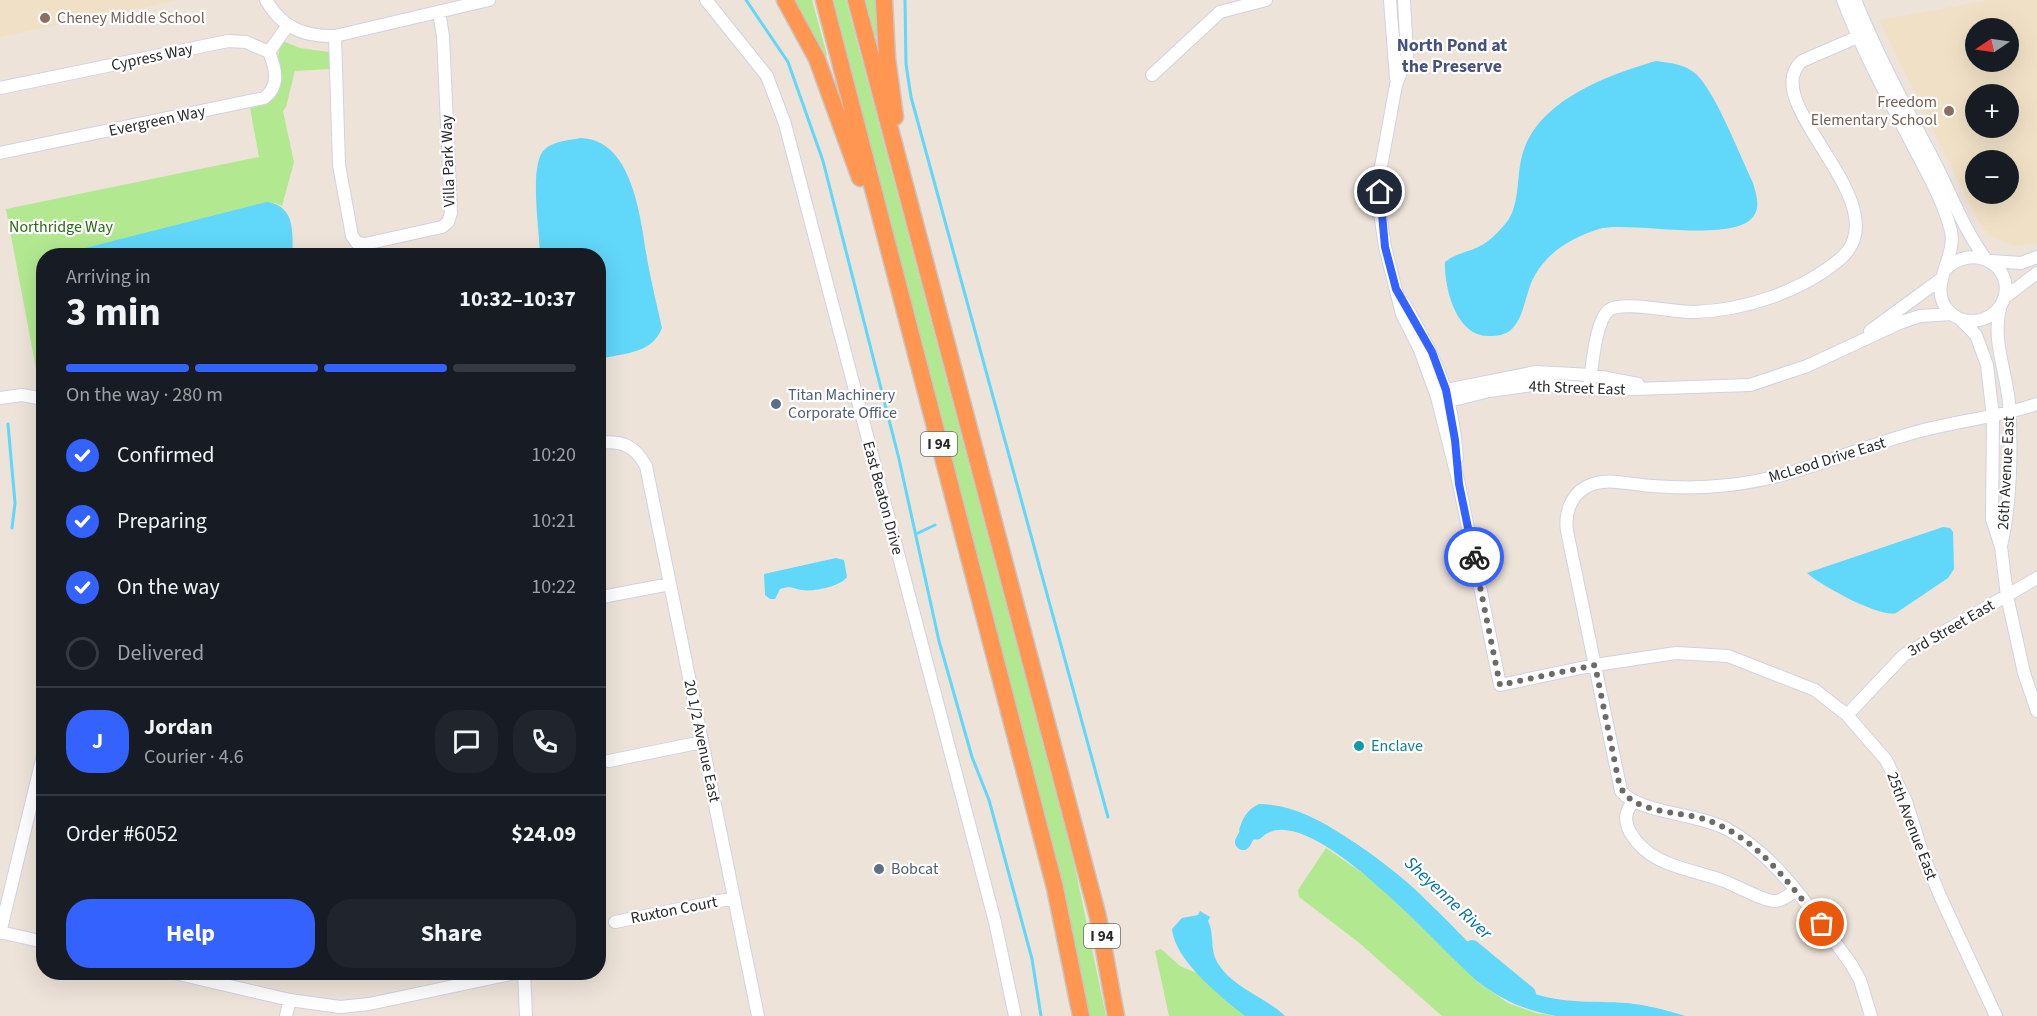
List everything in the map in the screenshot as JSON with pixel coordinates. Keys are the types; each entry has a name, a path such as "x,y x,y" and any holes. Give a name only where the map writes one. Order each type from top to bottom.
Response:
{"highway":[{"path":"785,0 817,59 894,273"},
{"name":"I 94","path":"824,0 1052,877 1082,1016"},
{"name":"I 94","path":"856,0 916,236 1098,917 1116,1016"},
{"path":"884,0 887,58 916,236"}],"street":[{"path":"266,0 275,14 303,34 335,36 489,0"},
{"name":"East Beaton Drive","path":"706,0 767,76 785,124 995,922 1015,1016"},
{"path":"1152,75 1220,12 1266,0"},
{"path":"1390,0 1396,85"},
{"path":"1404,0 1407,56 1396,85 1380,172 1383,236 1402,314 1444,396"},
{"path":"1844,0 1885,70 1946,186 1965,229 2003,278 2002,302"},
{"path":"1855,0 1864,34 1940,200 1951,232 1951,253 1943,275 1941,298 1956,316 1978,321 1987,318 2002,302 2037,273"},
{"name":"Villa Park Way","path":"335,36 339,165 352,236 357,243 365,244 442,227 448,222 451,213 444,36 439,12"},
{"path":"269,52 288,25"},
{"path":"1589,388 1600,322 1613,308 1625,306 1695,312 1742,306 1768,298 1810,279 1846,254 1856,232 1854,208 1803,112 1791,80 1795,68 1802,61 1864,34"},
{"name":"Cypress Way","path":"0,88 228,41 246,42 269,52"},
{"name":"Evergreen Way","path":"0,153 264,98 275,83 275,65 269,52"},
{"path":"1943,275 1952,264 1968,256 2021,263 2037,257"},
{"name":"4th Street East","path":"1842,350 1910,304 1943,275"},
{"name":"26th Avenue East","path":"2001,547 2007,520 2009,413 2006,383 1995,326 2002,302"},
{"name":"4th Street East","path":"1444,396 1539,384 1666,390 1750,385 1806,366 1902,322 1920,316 1956,316"},
{"name":"26th Avenue East","path":"1956,316 1976,335 1987,365 1993,417 1992,519 2001,547"},
{"name":"4th Street East","path":"1444,396 1536,372 1591,375 1666,390"},
{"path":"0,398 22,394 36,397"},
{"name":"25th Avenue East","path":"1444,396 1459,484 1500,685 1595,665 1676,653 1728,656 1815,690 1847,715 1887,760 1906,801 1923,855 1941,898 1996,1016"},
{"name":"McLeod Drive East","path":"1633,802 1621,791 1619,783 1566,524 1571,502 1578,493 1591,484 1606,481 1652,486 1703,487 1767,479 1817,466 1918,431 1993,417 2037,404"},
{"name":"20 1/2 Avenue East","path":"606,442 627,444 639,453 646,466 758,1016"},
{"path":"2001,547 2007,596 2024,673 2037,711"},
{"name":"3rd Street East","path":"1847,715 1904,655 2037,578"},
{"path":"606,596 670,584"},
{"path":"609,761 702,742"},
{"path":"1795,891 1776,902 1723,880 1661,862 1636,842 1628,827 1627,810 1633,802 1700,818 1728,830 1754,847 1795,891 1851,964 1860,980 1871,1016"},
{"path":"36,805 0,932 36,940"},
{"name":"Ruxton Court","path":"615,922 734,898"},
{"path":"204,980 290,1000 340,1007 482,980"},
{"path":"523,980 526,1016"},
{"path":"286,1016 290,1000"}],"shaded area":[{"name":"Cheney Middle School","path":"0,0 180,0 0,37"},
{"name":"Freedom Elementary School","path":"1990,0 2037,0 2037,244 2013,246 1988,235 1970,204 2019,204 2019,150 1965,150 1965,195 1879,20"}],"green space":[{"path":"792,0 812,0 827,55 822,57"},
{"path":"829,0 846,0 1073,858 1106,1016 1088,1016 1082,976 1056,863"},
{"path":"863,0 877,0 879,35 872,37"},
{"name":"Northridge Way","path":"283,41 300,48 329,52 330,69 295,71 283,111 294,162 282,206 275,203 85,248 36,248 36,369 6,209 259,157 250,108 274,96 279,88 279,51"},
{"path":"1326,848 1374,881 1479,983 1508,1003 1536,1013 1556,1016 1442,1016 1357,941 1299,897 1298,890"},
{"path":"1161,949 1180,966 1197,973 1245,1016 1169,1016 1155,951"}],"water":[{"path":"1656,61 1687,68 1696,74 1711,95 1753,183 1757,203 1755,214 1745,223 1728,229 1682,230 1614,227 1588,233 1556,250 1540,267 1529,289 1520,316 1511,330 1501,335 1489,336 1478,334 1468,328 1454,309 1447,284 1445,262 1485,243 1506,223 1513,210 1521,160 1528,140 1540,122 1574,94 1615,75"},
{"path":"581,138 599,142 613,153 624,168 632,187 662,328 651,343 636,351 606,358 606,248 540,248 536,199 537,168 545,149 562,141"},
{"path":"267,202 283,209 288,215 292,230 293,248 85,248"},
{"path":"1943,527 1950,528 1953,532 1954,569 1948,578 1896,613 1877,611 1864,606 1807,573"},
{"path":"836,558 844,560 847,577 839,583 813,590 789,587 780,589 775,599 770,599 765,595 764,574"},
{"path":"1259,804 1282,807 1313,818 1366,850 1417,891 1492,965 1528,991 1570,1001 1642,1005 1685,1016 1556,1016 1507,1000 1481,984 1374,883 1340,856 1308,837 1281,830 1260,839 1251,839 1246,836 1239,830 1242,821 1248,811"},
{"path":"1200,911 1210,917 1208,921 1214,954 1225,973 1285,1016 1245,1016 1212,989 1190,966 1175,941 1172,929 1182,918 1198,915"}],"waterway":[{"path":"746,0 788,62 823,161 899,459 939,641 972,757 989,800 1032,959 1041,1016"},
{"path":"905,0 906,64 911,97 1108,817"},
{"path":"8,424 15,503 12,528"},
{"path":"916,534 935,525"},
{"name":"Sheyenne River","path":"1243,842 1256,817"},
{"name":"Sheyenne River","path":"1472,948 1528,994"}],"way so far":[{"path":"1474,557 1500,685 1595,665 1619,783 1626,797 1646,807 1708,820 1728,830 1754,847 1776,868 1822,924"}],"place":[{"name":"Cheney Middle School","path":"45,18"},
{"name":"Freedom Elementary School","path":"1949,111"},
{"name":"Titan Machinery Corporate Office","path":"776,404"},
{"name":"Enclave","path":"1359,746"},
{"name":"Bobcat","path":"879,869"}],"district":[{"name":"North Pond at the Preserve","path":"1452,55"}],"route":[{"path":"1380,192 1380,213 1385,247 1396,289 1432,352 1449,401 1459,484 1474,557"}]}
